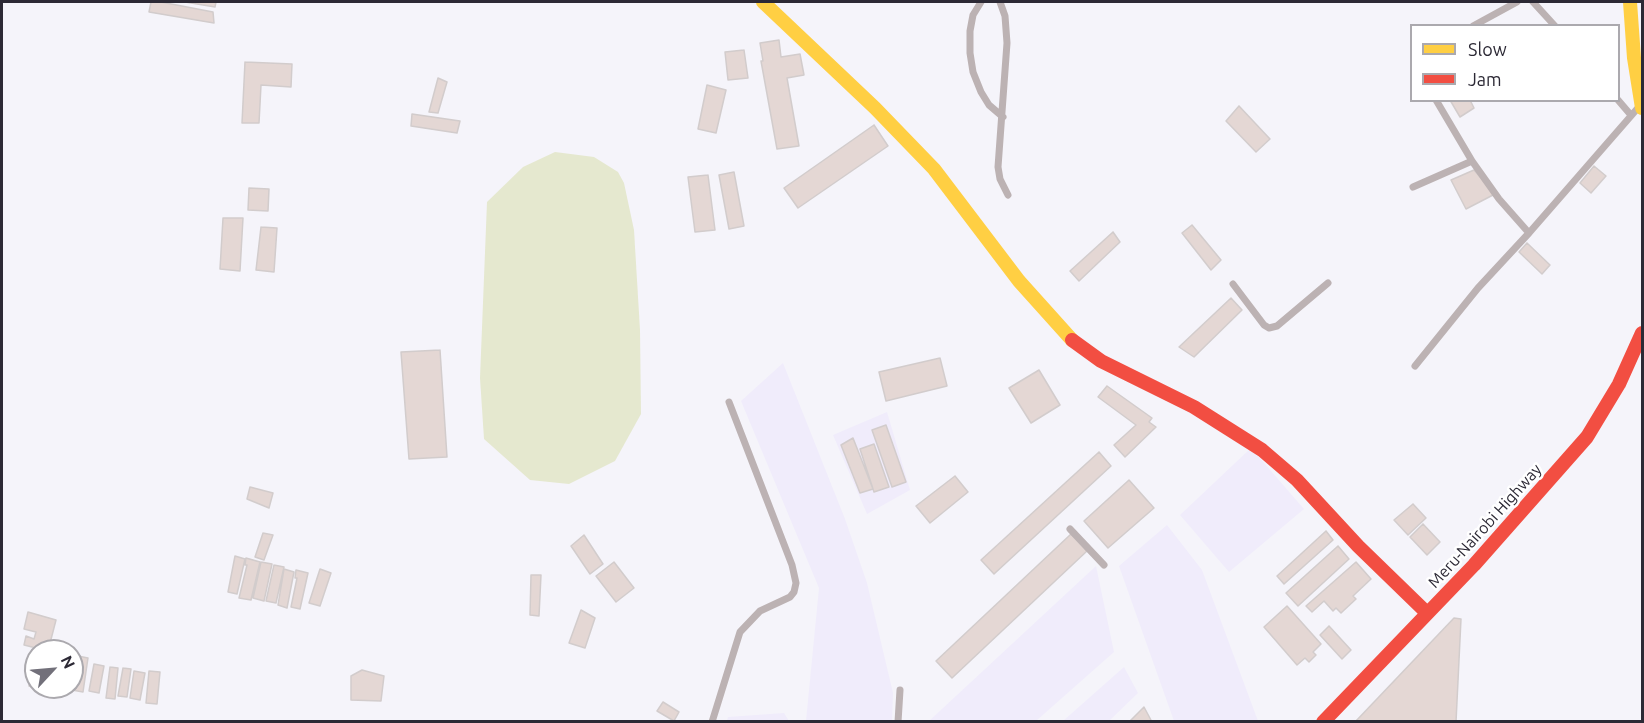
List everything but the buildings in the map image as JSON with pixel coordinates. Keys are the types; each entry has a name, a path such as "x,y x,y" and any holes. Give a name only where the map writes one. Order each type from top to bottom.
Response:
{"main road":[{"path":"763,2 811,50 875,108 934,169 1019,281 1064,333 1101,361 1194,407 1262,450 1297,480 1358,546 1427,613"},
{"path":"1630,2 1638,109"},
{"name":"Meru-Nairobi Highway","path":"1323,722 1474,565 1587,437 1619,384 1642,333"}],"lane":[{"path":"981,2 973,15 970,31 973,72 989,105 1003,117"},
{"path":"1000,2 1005,16 1007,43 998,167 1000,179 1008,195"},
{"path":"1477,24 1517,2"},
{"path":"1533,2 1554,24"},
{"path":"1415,366 1478,288 1638,109 1620,101"},
{"path":"1437,102 1472,161 1499,199 1529,233"},
{"path":"1413,188 1472,161"},
{"path":"1233,284 1264,325 1269,328 1277,326 1328,283"},
{"path":"712,722 740,632 760,612 790,597 796,583 792,565 729,402"},
{"path":"1070,529 1104,565"},
{"path":"898,722 900,690"}],"shaded area":[{"path":"783,363 845,519 867,583 893,693 892,721 806,721 819,588 741,401"},
{"path":"887,412 910,490 867,514 833,435"},
{"path":"1251,448 1304,509 1229,572 1180,515"},
{"path":"1167,525 1202,570 1258,721 1174,721 1119,566"},
{"path":"1096,566 1114,652 1036,721 929,721"},
{"path":"1124,667 1138,693 1109,721 1063,721"},
{"path":"784,713 789,721 727,721 728,717"}],"green space":[{"path":"555,152 594,157 618,172 624,183 634,230 640,330 641,414 615,461 569,484 530,480 484,439 480,378 487,202 523,167"}],"traffic: slow":[{"path":"763,2 875,108 934,169 1019,281 1072,340"},
{"path":"1630,2 1634,58 1642,108"}],"traffic: jam":[{"path":"1323,722 1474,565 1587,437 1619,384 1642,333"},
{"path":"1072,340 1101,361 1194,407 1262,450 1297,480 1358,546 1427,613"}]}
